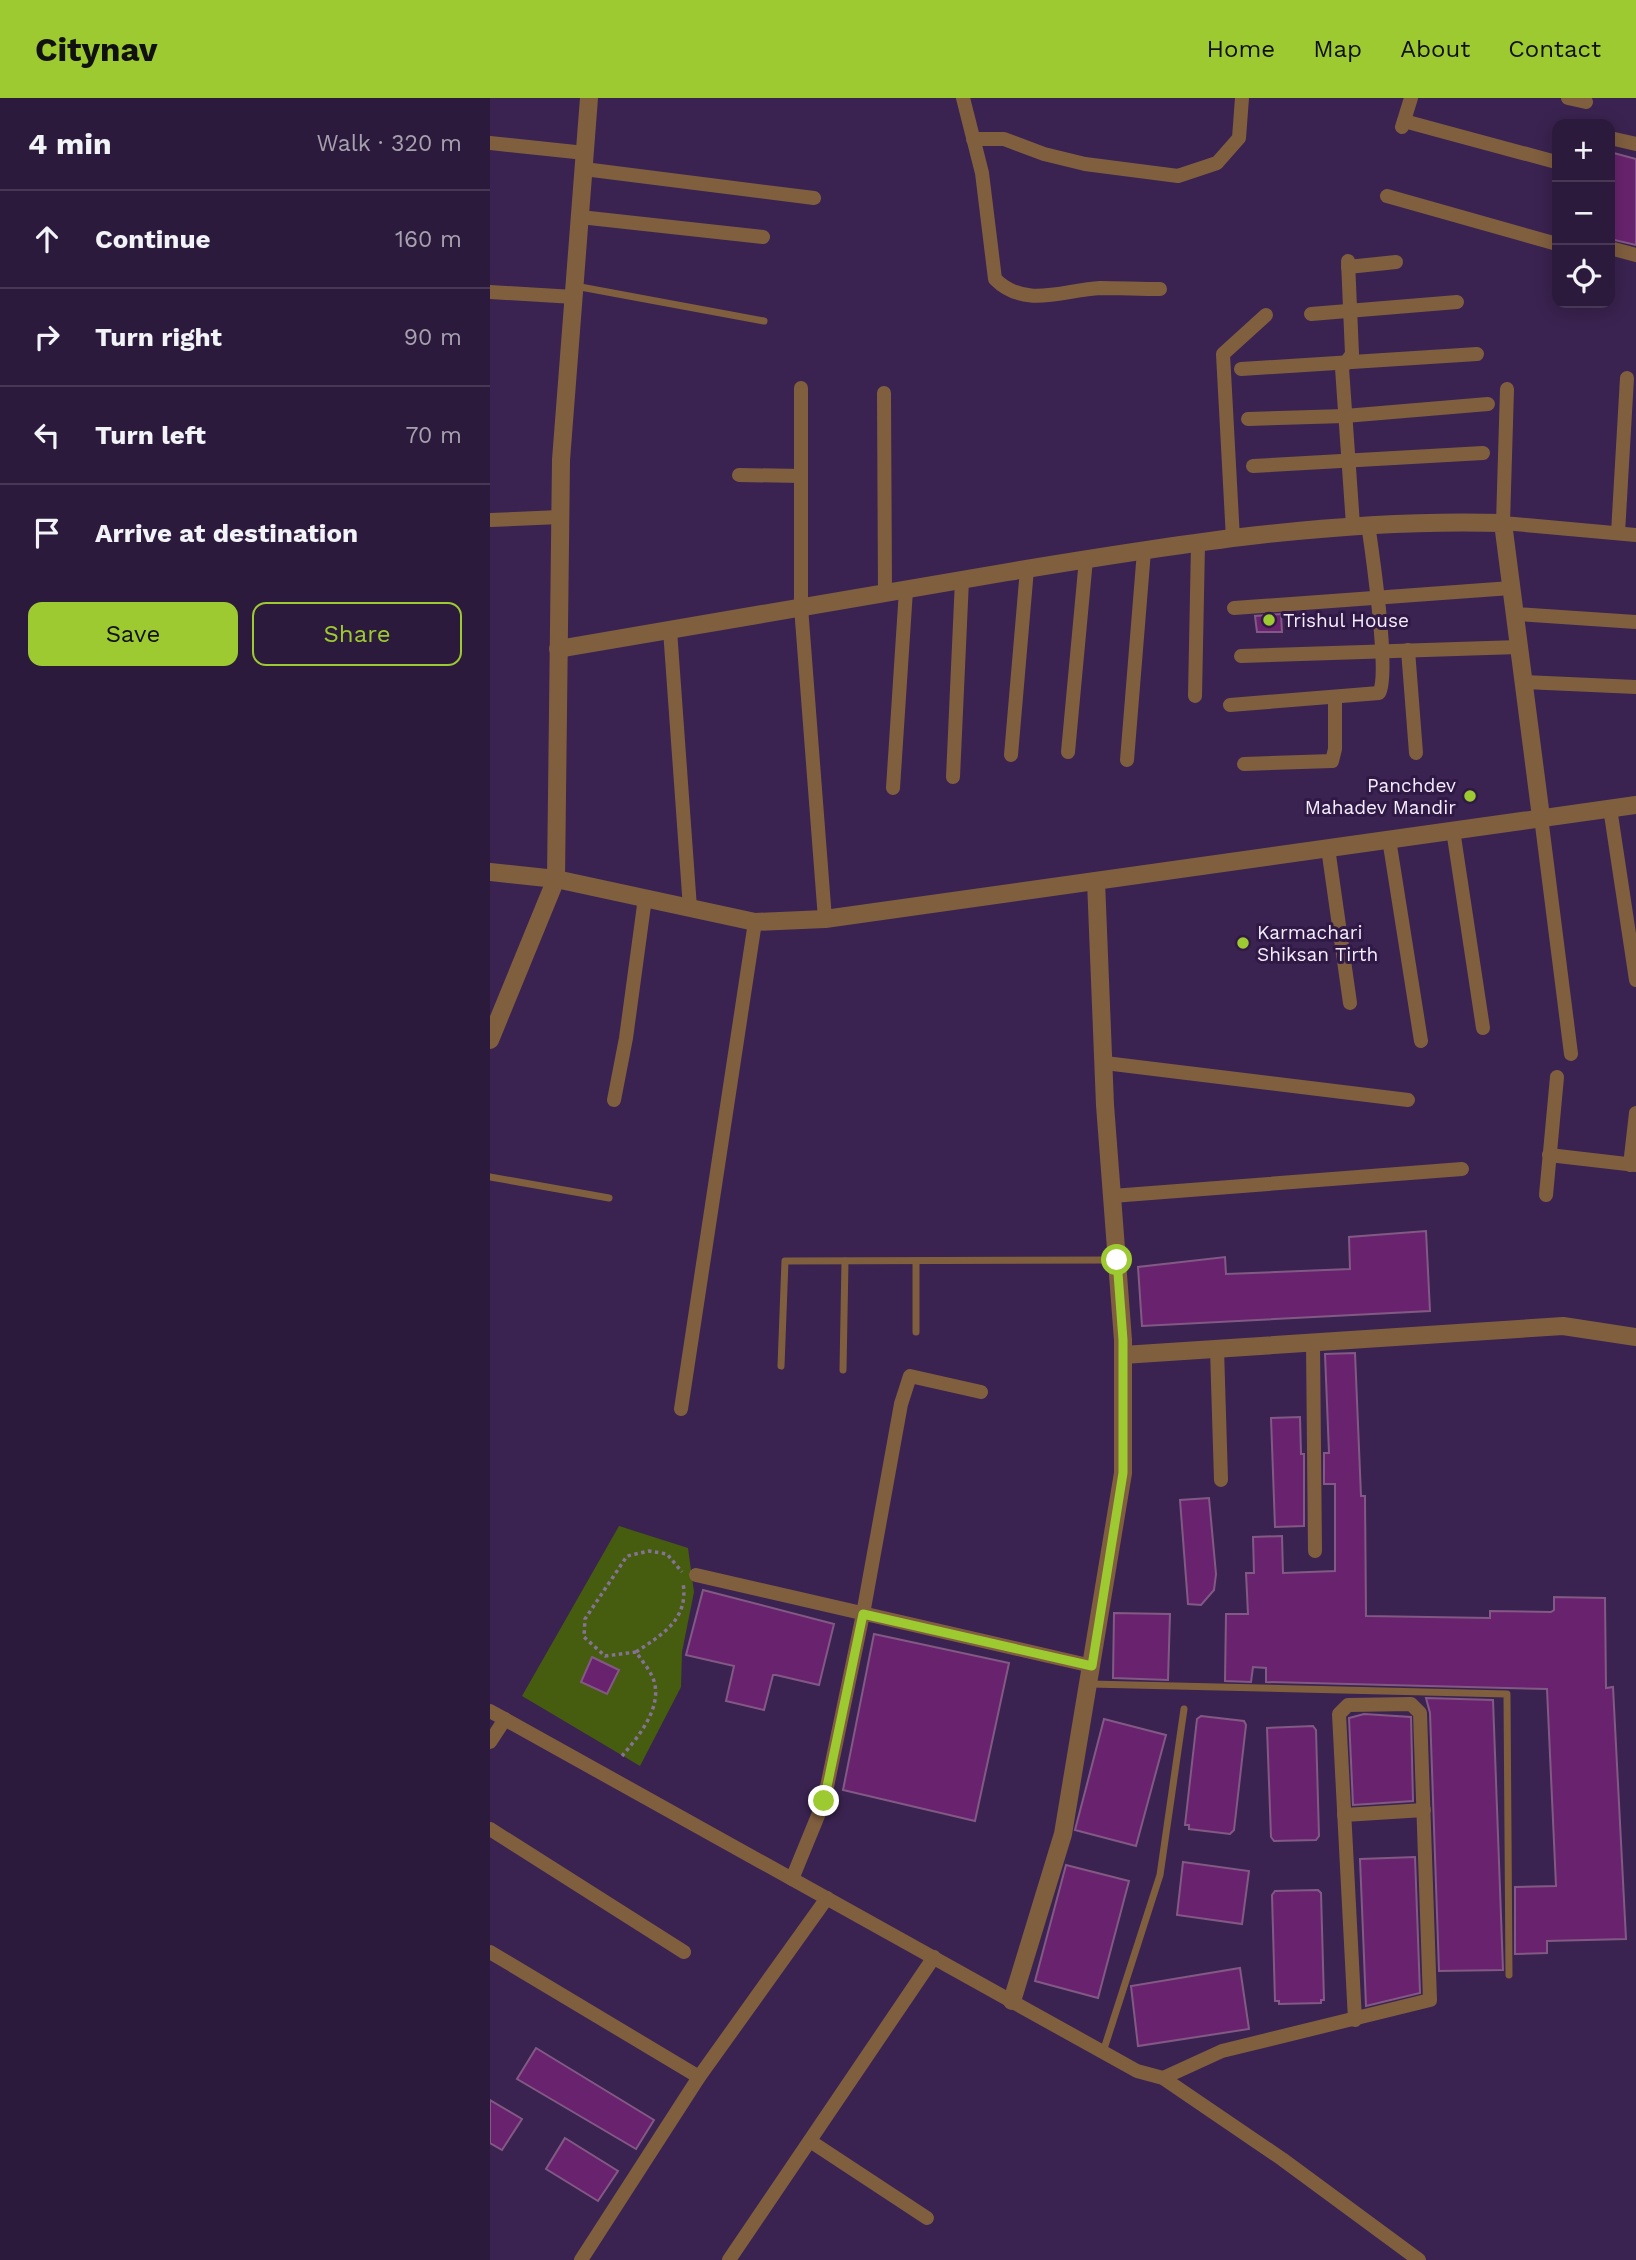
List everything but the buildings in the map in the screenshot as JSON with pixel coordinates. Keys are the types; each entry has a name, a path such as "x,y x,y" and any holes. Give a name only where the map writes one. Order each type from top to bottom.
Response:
{"street":[{"path":"490,1040 556,879 561,460 589,98"},
{"path":"962,98 982,173 995,279 1003,287 1014,294 1038,296 1097,288 1160,289"},
{"path":"974,139 1004,139 1044,154 1085,164 1178,176 1217,163 1239,138 1242,98"},
{"path":"1410,98 1403,124 1552,161"},
{"path":"1568,98 1586,102"},
{"path":"1615,139 1636,144"},
{"path":"490,143 814,198"},
{"path":"1387,196 1552,243"},
{"path":"580,217 763,237"},
{"path":"1615,250 1636,256"},
{"path":"1615,259 1636,265"},
{"path":"1230,705 1335,699 1379,693 1382,688 1382,651 1376,599 1348,460 1344,363 1352,354 1348,264 1396,262"},
{"path":"490,292 574,291"},
{"path":"1311,314 1457,302"},
{"path":"1233,539 1223,354 1266,315"},
{"path":"1241,369 1477,354"},
{"path":"1618,533 1627,378"},
{"path":"801,388 801,607 825,919"},
{"path":"1507,389 1503,523 1571,1054"},
{"path":"884,393 886,593"},
{"path":"1248,419 1345,416 1488,404"},
{"path":"1253,466 1483,453"},
{"path":"739,475 801,476"},
{"path":"490,520 560,517"},
{"path":"558,649 1086,559 1360,525 1432,521 1503,523 1636,535"},
{"path":"1195,696 1198,544"},
{"path":"1127,760 1144,551"},
{"path":"1068,752 1086,559"},
{"path":"1011,755 1027,569"},
{"path":"953,777 962,580"},
{"path":"1234,608 1511,588"},
{"path":"893,788 906,590"},
{"path":"1514,614 1636,622"},
{"path":"670,629 690,908"},
{"path":"1241,656 1519,647"},
{"path":"1408,650 1416,753"},
{"path":"1524,682 1636,687"},
{"path":"1244,764 1332,761 1335,749 1335,699"},
{"path":"490,872 556,879 755,922 825,919 1636,805"},
{"path":"1611,808 1636,980"},
{"path":"1453,830 1483,1028"},
{"path":"1389,839 1421,1041"},
{"path":"1328,848 1350,1003"},
{"path":"1012,2001 1063,1834 1123,1473 1123,1355 1096,881"},
{"path":"614,1100 626,1038 645,898"},
{"path":"681,1409 755,922"},
{"path":"1105,1063 1408,1100"},
{"path":"1546,1195 1556,1077"},
{"path":"1549,1155 1633,1165 1636,1113"},
{"path":"1112,1196 1462,1169"},
{"path":"1123,1355 1563,1326 1636,1337"},
{"path":"1312,1343 1315,1551"},
{"path":"1217,1349 1221,1480"},
{"path":"792,1879 824,1801 863,1614 901,1405 910,1376 981,1392"},
{"path":"696,1575 863,1614 1090,1675"},
{"path":"1163,2078 1222,2051 1355,2020 1430,2000 1420,1713 1411,1704 1348,1705 1339,1714 1355,2020"},
{"path":"490,1711 1137,2071 1163,2078 1282,2159 1419,2260"},
{"path":"490,1742 505,1719"},
{"path":"1344,1815 1424,1810"},
{"path":"490,1829 684,1952"},
{"path":"581,2260 699,2077 827,1898"},
{"path":"490,1952 699,2077"},
{"path":"729,2260 934,1958"},
{"path":"810,2141 927,2218"}],"lane":[{"path":"574,291 764,320"},
{"path":"490,1177 609,1198"},
{"path":"781,1366 785,1261 1117,1260"},
{"path":"844,1370 845,1261"},
{"path":"916,1261 916,1332"},
{"path":"1090,1675 1507,1694 1509,1975"},
{"path":"1103,2052 1160,1875 1184,1709"}],"path":[{"path":"649,1551 667,1554 682,1572 686,1600 674,1624 636,1652 605,1656 584,1637 585,1619 627,1556 649,1551"},
{"path":"622,1756 640,1735 657,1694 654,1678 636,1652"}],"green space":[{"path":"619,1526 688,1548 694,1592 682,1652 681,1687 640,1766 522,1696"}],"place":[{"name":"Trishul House","path":"1269,620"},
{"name":"Panchdev Mahadev Mandir","path":"1470,796"},
{"name":"Karmachari Shiksan Tirth","path":"1243,943"}],"route":[{"path":"824,1801 863,1614 1092,1666 1123,1473 1123,1340 1117,1260"}]}
